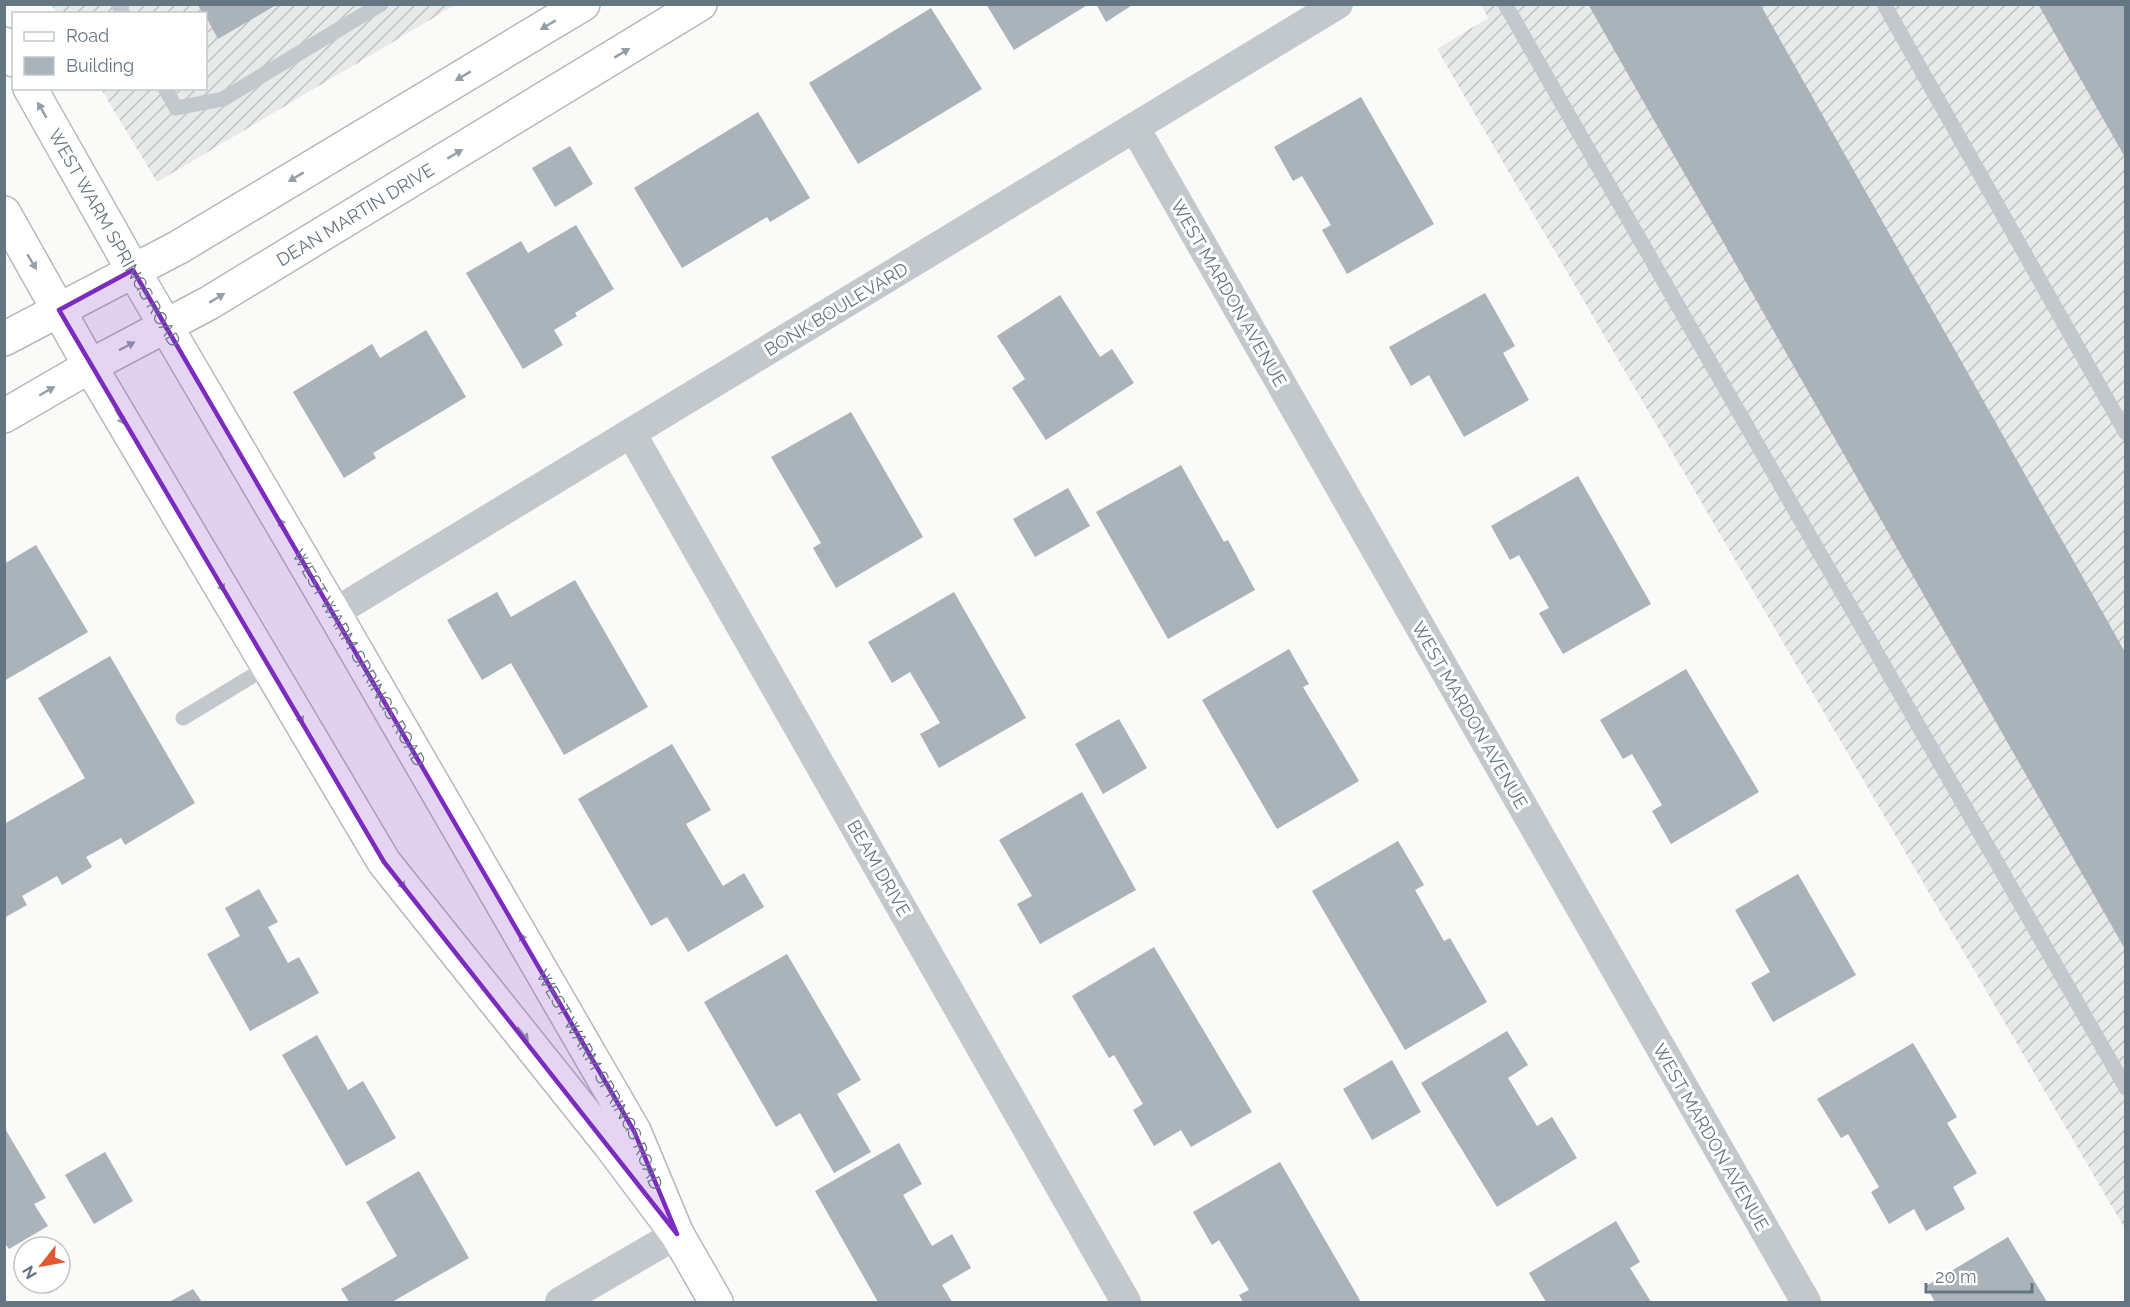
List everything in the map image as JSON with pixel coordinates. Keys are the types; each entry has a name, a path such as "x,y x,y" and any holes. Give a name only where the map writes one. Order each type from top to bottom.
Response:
{"main road":[{"path":"4,339 179,247 583,4"},
{"name":"DEAN MARTIN DRIVE","path":"4,416 90,366 209,303 700,4"},
{"path":"4,44 12,57"},
{"name":"WEST WARM SPRINGS ROAD","path":"31,90 165,326 334,612 634,1131 677,1234"},
{"name":"WEST WARM SPRINGS ROAD","path":"4,213 90,366 384,862 611,1146 677,1234 716,1302"}],"street":[{"name":"BONK BOULEVARD","path":"334,612 1338,4"},
{"name":"WEST MARDON AVENUE","path":"1135,128 1806,1302"},
{"name":"BEAM DRIVE","path":"631,433 1126,1302"},
{"path":"560,1302 677,1234"}],"lane":[{"path":"166,90 176,108 223,99 381,4"},
{"path":"1504,4 2126,1088"},
{"path":"1884,4 2126,433"},
{"path":"183,718 269,666"}],"highlighted area":[{"path":"133,270 634,1131 677,1234 384,862 59,310"}],"shaded area":[{"path":"51,5 455,5 157,182 102,90 207,90 207,12 56,12"},
{"path":"1481,5 2125,5 2125,1229 1437,49 1488,18"}],"building":[{"path":"986,4 1089,4 1014,50"},
{"path":"1096,4 1134,4 1106,22"},
{"path":"1588,4 1760,4 2126,654 2126,951"},
{"path":"2038,4 2126,4 2126,159"},
{"path":"198,5 276,5 218,39 207,19 207,12 202,12"},
{"path":"931,8 982,89 858,164 809,83"},
{"path":"1361,97 1434,224 1347,274 1322,230 1331,225 1302,176 1293,181 1274,147"},
{"path":"758,112 810,198 770,222 767,217 682,268 634,188"},
{"path":"570,146 593,184 555,207 532,168"},
{"path":"576,225 614,289 575,313 577,316 554,330 563,345 523,369 466,273 521,241 528,253"},
{"path":"1485,293 1515,346 1503,353 1529,400 1464,437 1429,375 1411,386 1389,347"},
{"path":"1060,295 1100,357 1112,349 1134,383 1046,440 1012,388 1025,379 997,336"},
{"path":"426,330 466,397 373,453 376,458 344,478 293,392 372,344 380,358"},
{"path":"851,412 923,537 836,588 813,548 821,543 771,457"},
{"path":"1181,465 1224,542 1228,540 1255,590 1168,639 1096,512"},
{"path":"1578,476 1651,604 1563,654 1539,613 1549,608 1519,555 1510,560 1491,526"},
{"path":"1068,488 1090,526 1035,557 1013,519"},
{"path":"36,545 88,632 4,681 4,564"},
{"path":"575,580 648,707 564,755 511,663 482,680 447,620 497,592 511,617"},
{"path":"954,592 1026,718 939,768 920,734 940,723 910,672 892,683 868,642"},
{"path":"1289,649 1309,684 1303,687 1359,781 1277,829 1202,700"},
{"path":"110,656 195,803 125,845 121,838 86,857 92,867 62,885 57,876 22,896 27,905 4,918 4,824 85,778 38,698"},
{"path":"1686,669 1759,792 1671,844 1652,811 1662,805 1632,754 1623,759 1600,720"},
{"path":"1119,719 1147,768 1103,794 1075,744"},
{"path":"672,744 711,810 686,824 723,886 744,873 764,907 688,952 667,917 651,926 578,799"},
{"path":"1082,792 1136,890 1040,944 1017,904 1032,896 999,840"},
{"path":"1398,841 1424,885 1415,890 1444,941 1450,938 1487,1002 1405,1050 1312,891"},
{"path":"1798,874 1856,975 1773,1022 1751,983 1770,972 1735,910"},
{"path":"259,889 278,922 268,927 288,963 299,957 319,993 250,1031 207,954 240,936 225,908"},
{"path":"1154,947 1252,1112 1191,1147 1181,1130 1154,1146 1133,1110 1143,1104 1114,1055 1109,1058 1072,996"},
{"path":"787,954 861,1080 837,1094 871,1152 834,1173 800,1113 776,1127 704,1002"},
{"path":"1507,1031 1528,1065 1508,1078 1537,1126 1552,1117 1577,1158 1497,1207 1421,1083"},
{"path":"317,1035 348,1090 363,1081 396,1138 346,1166 282,1055"},
{"path":"1913,1043 1957,1117 1947,1123 1977,1173 1953,1187 1965,1209 1926,1231 1914,1209 1889,1224 1871,1192 1879,1187 1848,1134 1841,1138 1817,1099"},
{"path":"1392,1060 1421,1112 1372,1140 1343,1089"},
{"path":"4,1127 46,1198 34,1204 48,1226 33,1235 12,1235 12,1247 9,1249 4,1242"},
{"path":"899,1143 922,1184 903,1195 932,1246 952,1234 971,1268 942,1285 952,1302 878,1302 815,1191"},
{"path":"105,1152 133,1201 94,1224 65,1175"},
{"path":"1280,1162 1361,1302 1243,1302 1239,1295 1249,1290 1219,1240 1212,1245 1193,1212"},
{"path":"419,1171 469,1258 392,1302 349,1302 341,1289 397,1256 366,1202"},
{"path":"1616,1221 1640,1262 1630,1268 1651,1302 1546,1302 1529,1273"},
{"path":"2008,1237 2047,1302 1935,1302 1926,1286"},
{"path":"193,1289 202,1302 169,1302"}]}
